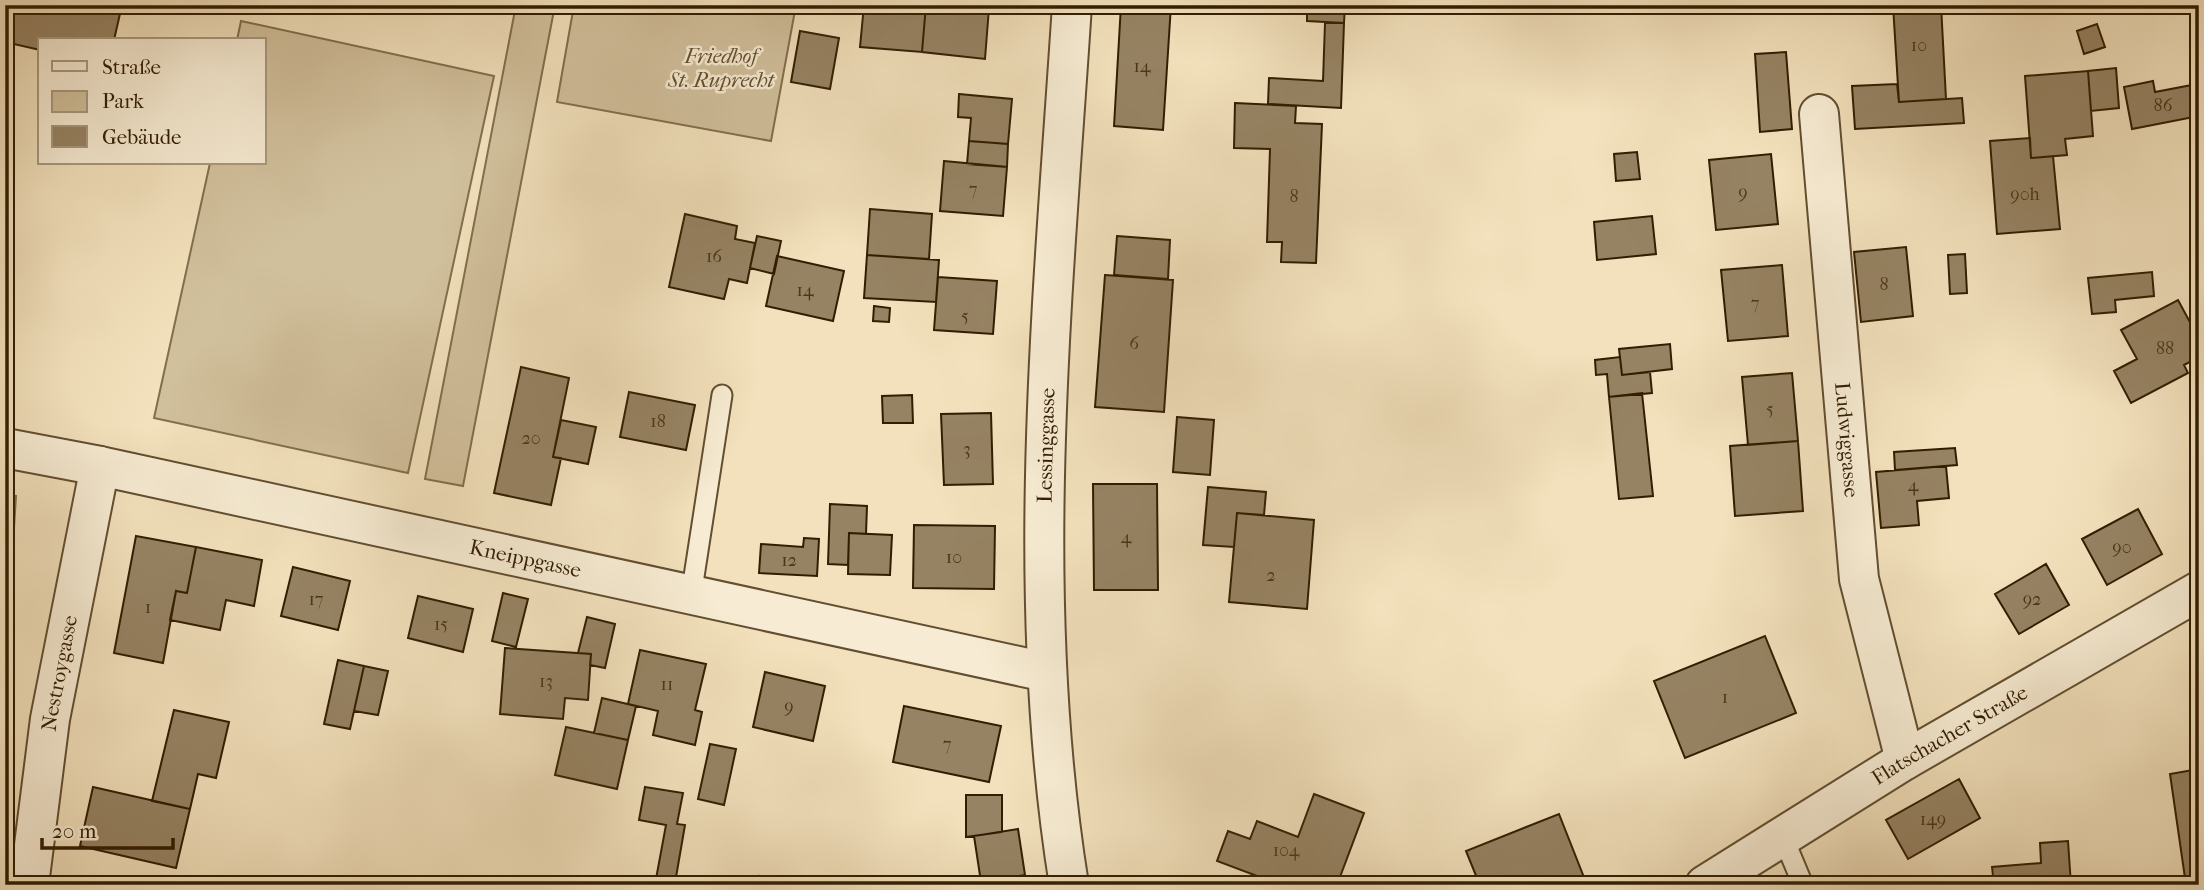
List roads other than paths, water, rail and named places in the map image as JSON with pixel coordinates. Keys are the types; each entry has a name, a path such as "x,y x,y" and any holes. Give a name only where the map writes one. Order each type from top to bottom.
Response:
{"street":[{"name":"Lessinggasse","path":"1069,885 1058,818 1046,672 1045,441 1072,5"},
{"name":"Ludwiggasse","path":"1819,114 1859,579 1905,760"},
{"name":"Kneippgasse","path":"5,449 100,466 1046,672"},
{"name":"Nestroygasse","path":"29,885 50,719 100,466"},
{"name":"Flatschacher Straße","path":"1705,885 1905,760 2199,591"}],"lane":[{"path":"691,596 722,395"},
{"path":"1783,837 1803,885"}],"park label":[{"name":"Friedhof St. Ruprecht","path":"721,68"}]}
